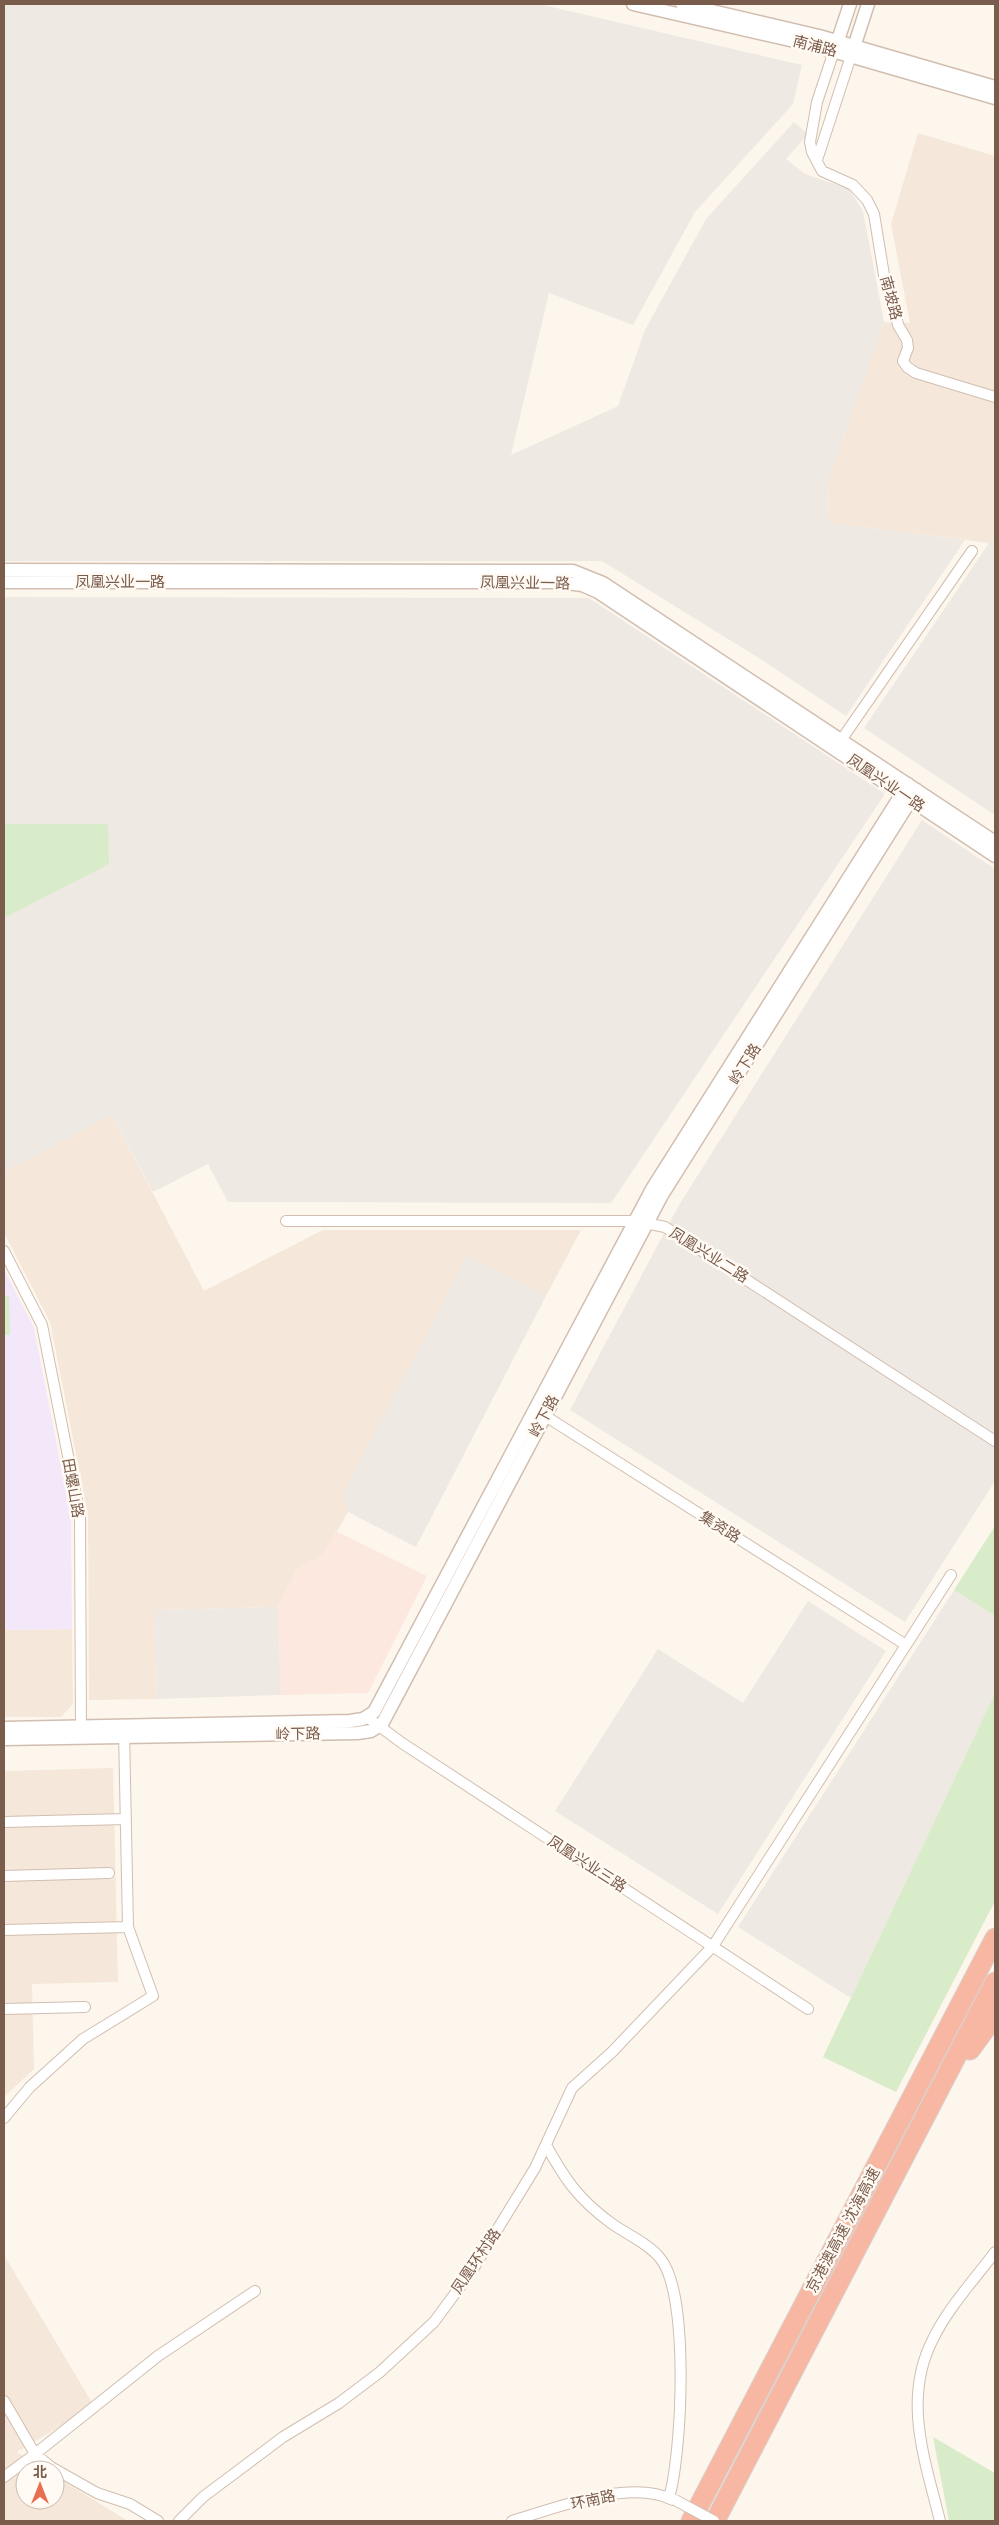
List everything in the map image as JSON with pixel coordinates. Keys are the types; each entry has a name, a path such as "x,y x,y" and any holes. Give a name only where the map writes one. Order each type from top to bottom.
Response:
{"highway":[{"name":"京港澳高速 沈海高速","path":"691,2521 995,1938"},
{"name":"京港澳高速 沈海高速","path":"714,2521 995,1982"},
{"path":"937,2096 995,2016"}],"street":[{"name":"南浦路","path":"633,4 836,46"},
{"name":"南浦路","path":"682,4 836,46 995,98"},
{"path":"817,160 812,152 810,142 817,102 850,4"},
{"path":"817,160 868,4"},
{"name":"南浦路","path":"852,51 995,87"},
{"name":"南坡路","path":"817,160 822,171 853,185 867,200 874,214 885,281 893,298 898,325 907,340 908,348 903,360 907,367 916,373 995,396"},
{"path":"838,744 972,550"},
{"name":"凤凰兴业一路","path":"4,570 573,571 603,583 910,792 995,842"},
{"name":"凤凰兴业一路","path":"4,582 559,582 576,584 598,592 838,744"},
{"name":"凤凰兴业一路","path":"910,792 995,856"},
{"name":"岭下路","path":"4,1739 81,1732 350,1721 367,1717 378,1705 539,1412 641,1221 910,792"},
{"name":"凤凰兴业二路","path":"286,1221 641,1221 674,1230 995,1440"},
{"name":"田螺山路","path":"4,1251 42,1325 80,1516 81,1732"},
{"name":"岭下路","path":"124,1731 357,1733 371,1731 379,1727 389,1711 539,1412"},
{"name":"集资路","path":"539,1412 906,1645"},
{"name":"凤凰环村路","path":"179,2521 203,2497 283,2437 339,2404 380,2372 434,2322 473,2269 535,2168 572,2088 612,2052 712,1946 951,1575"},
{"name":"凤凰兴业三路","path":"367,1717 379,1727 808,2008"},
{"name":"岭下路","path":"4,1728 81,1732"},
{"path":"4,2118 30,2087 82,2040 153,1996 128,1927 124,1731"},
{"path":"4,1822 126,1819"},
{"path":"4,1876 109,1874"},
{"path":"4,1930 128,1927"},
{"path":"4,2009 85,2007"},
{"path":"546,2145 564,2176 580,2198 610,2222 651,2250 660,2258 668,2274 678,2322 680,2371 676,2468 672,2499"},
{"path":"940,2521 919,2437 916,2414 922,2362 938,2330 995,2252"},
{"path":"4,2476 35,2454 158,2356 256,2291"},
{"path":"4,2401 35,2454 51,2467 97,2493 130,2504 158,2521"},
{"name":"环南路","path":"512,2521 572,2504 632,2492 649,2492 672,2499 714,2521"}],"shaded area":[{"path":"4,4 539,4 802,65 793,104 695,212 633,325 549,293 511,455 618,406 645,330 706,219 794,122 808,134 786,159 805,174 849,189 863,211 884,322 828,481 827,522 965,540 846,716 762,660 602,561 4,561"},
{"path":"918,133 995,156 995,534 989,543 827,522 828,481 884,322 910,323 891,224"},
{"path":"995,534 995,815 864,728"},
{"path":"4,597 589,598 885,794 611,1203 228,1202 208,1164 153,1192 112,1115 4,1171"},
{"path":"922,820 995,869 995,1481 905,1622 570,1410 679,1205"},
{"path":"112,1115 204,1291 323,1230 581,1230 546,1296 467,1256 343,1495 348,1512 324,1554 298,1568 278,1607 154,1610 156,1699 89,1700 88,1515 50,1322 4,1233 4,1171"},
{"path":"467,1255 546,1296 416,1547 348,1512 343,1495"},
{"path":"4,1269 34,1328 71,1517 72,1629 4,1630"},
{"path":"336,1531 427,1576 368,1693 281,1695 278,1607 298,1568 324,1554"},
{"path":"954,1590 995,1616 995,1693 851,1998 738,1927"},
{"path":"808,1601 886,1651 718,1914 555,1811 658,1649 743,1703"},
{"path":"278,1607 281,1695 156,1699 154,1610"},
{"path":"72,1629 73,1704 61,1717 4,1717 4,1630"},
{"path":"113,1768 118,1982 32,1984 34,2069 4,2097 4,1771"},
{"path":"4,2255 94,2406 17,2452 29,2460 15,2460 15,2510 65,2510 65,2482 128,2521 4,2521"}],"green space":[{"path":"4,824 108,824 109,864 4,918"},
{"path":"4,1296 9,1296 10,1335 4,1335"},
{"path":"995,1526 995,1616 954,1590"},
{"path":"995,1693 995,1901 896,2092 823,2057"},
{"path":"933,2437 995,2473 995,2521 949,2521"}]}
